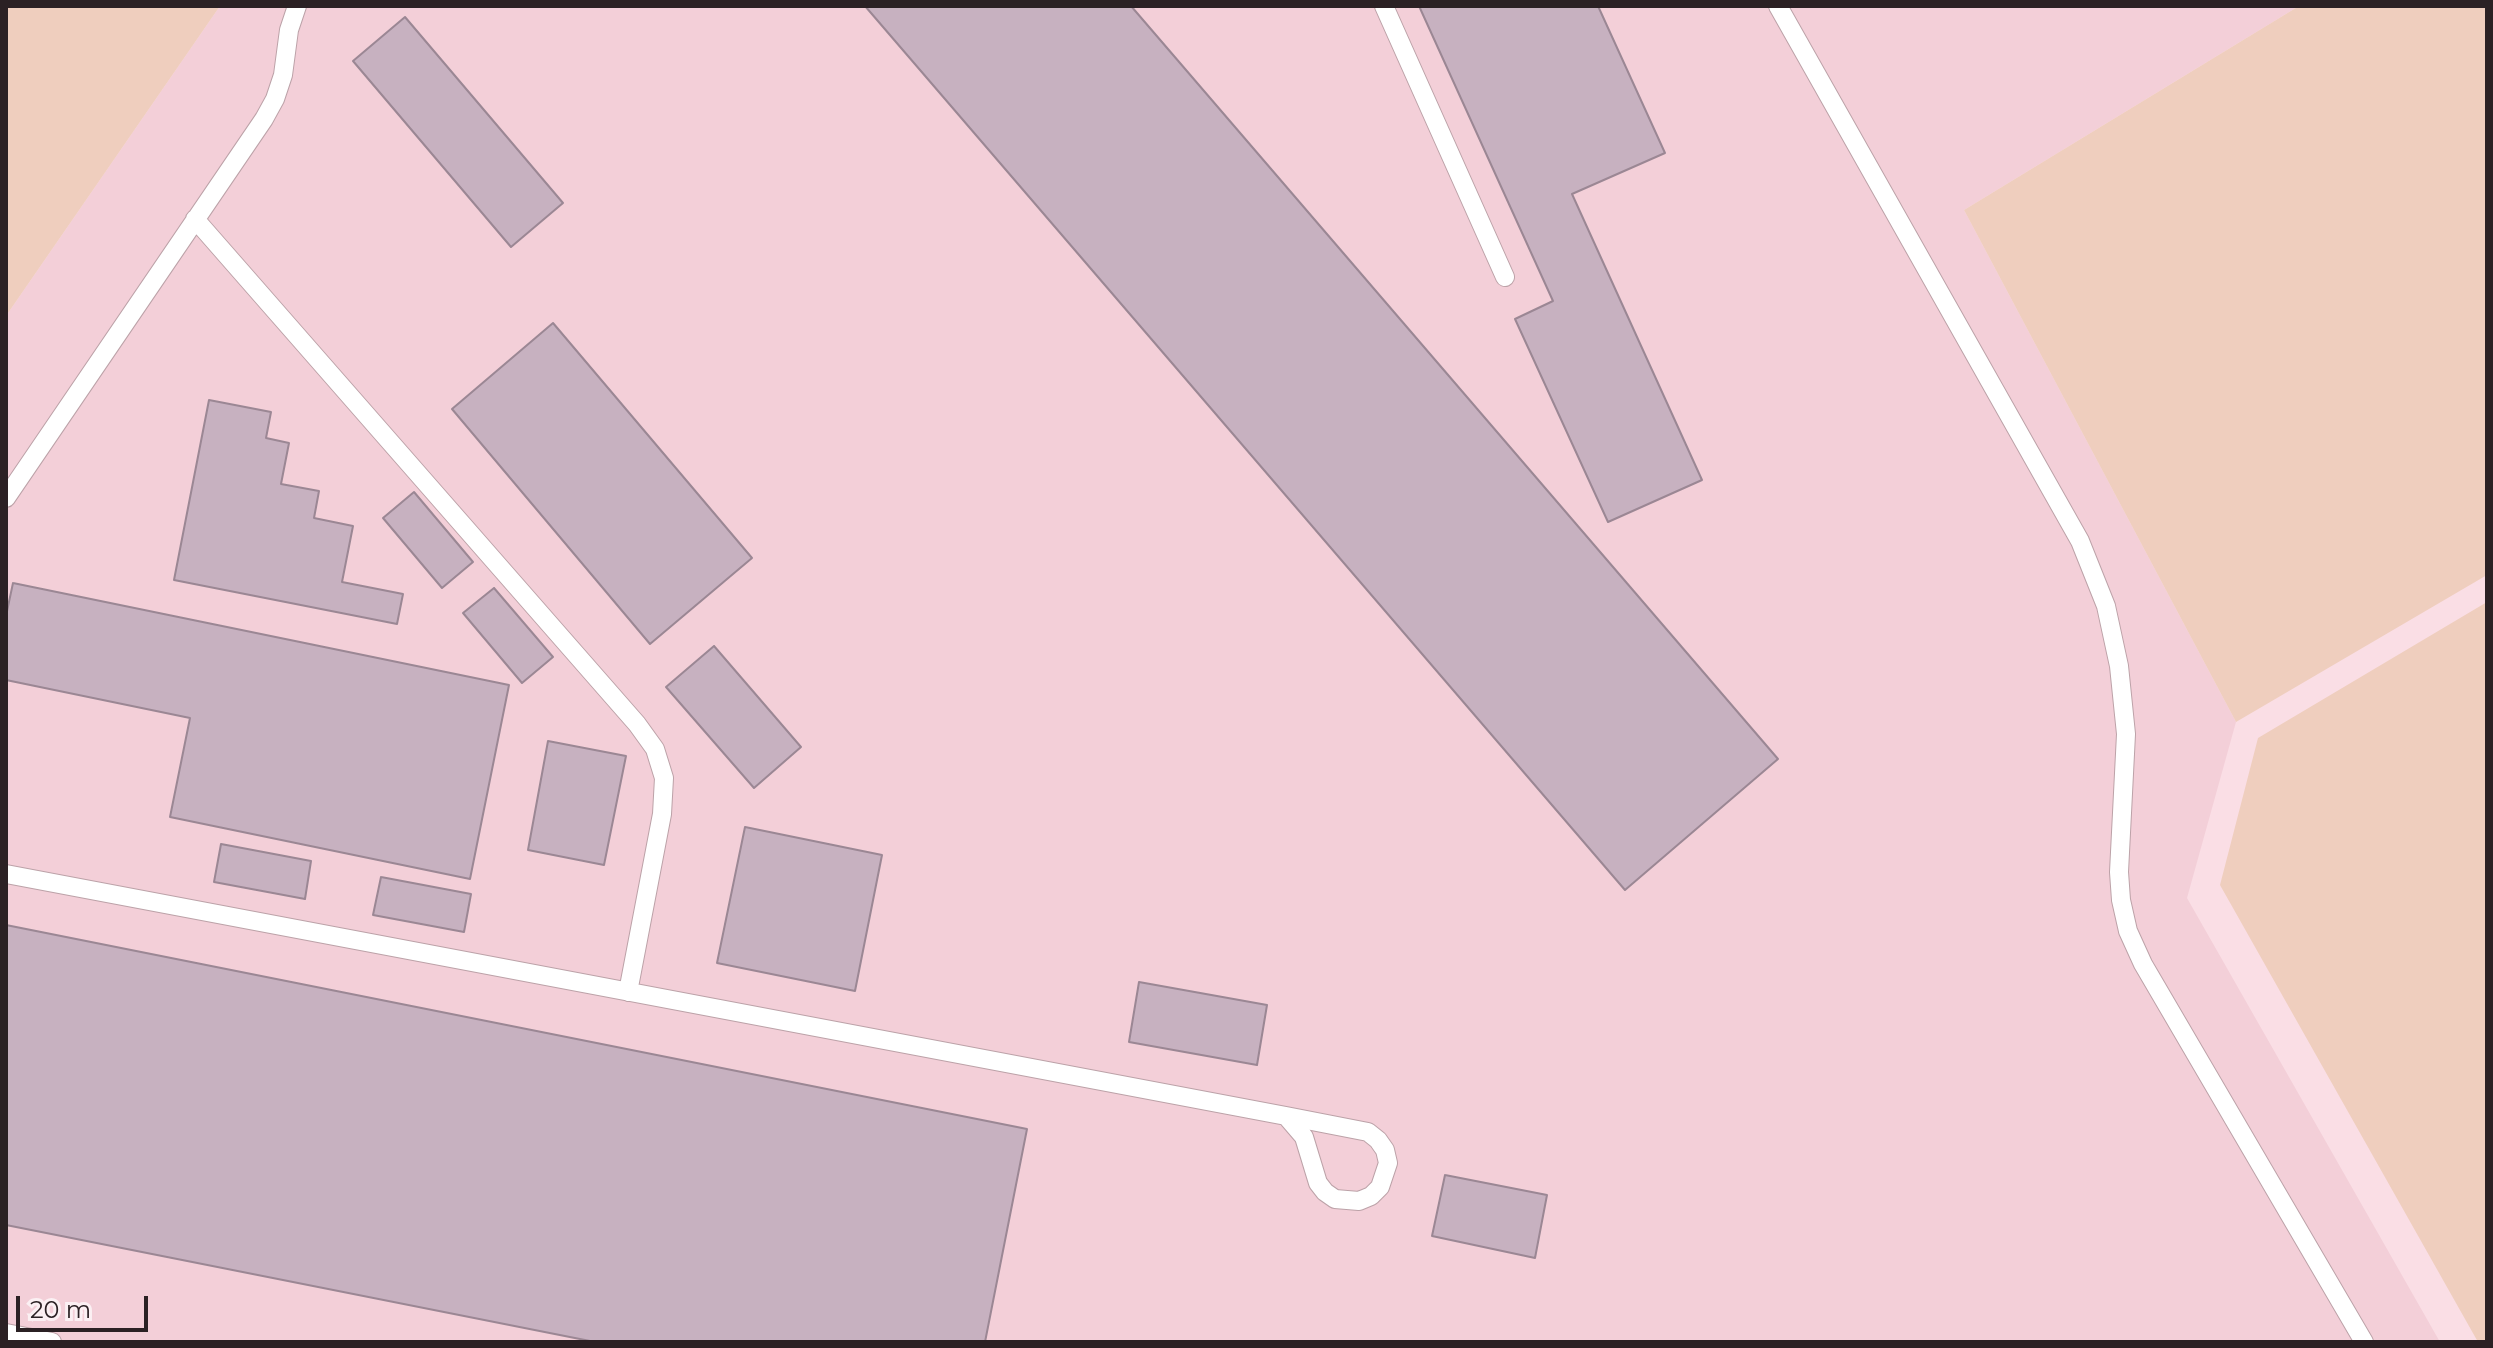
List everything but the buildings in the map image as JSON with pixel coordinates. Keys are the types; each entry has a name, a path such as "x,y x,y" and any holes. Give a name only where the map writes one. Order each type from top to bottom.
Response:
{"lane":[{"path":"6,498 275,99 297,6"},
{"path":"1384,6 1505,277"},
{"path":"1784,8 2080,541 2106,606 2119,666 2126,734 2119,872 2128,931 2143,964 2364,1342"},
{"path":"195,219 637,724 655,749 664,778 662,814 628,992"},
{"path":"6,874 1286,1116 1368,1132 1385,1150 1388,1163 1380,1187 1371,1196 1359,1201 1335,1199 1325,1192 1318,1183 1304,1137 1286,1116"},
{"path":"6,1333 52,1342"}],"shaded area":[{"path":"6,6 220,6 6,316"},
{"path":"220,6 2299,6 1964,210 2236,722 2187,898 2440,1342 6,1342 6,316"},
{"path":"2299,6 2487,6 2487,575 2236,722 1964,210"},
{"path":"2487,602 2487,1342 2478,1342 2220,885 2258,738"}]}
